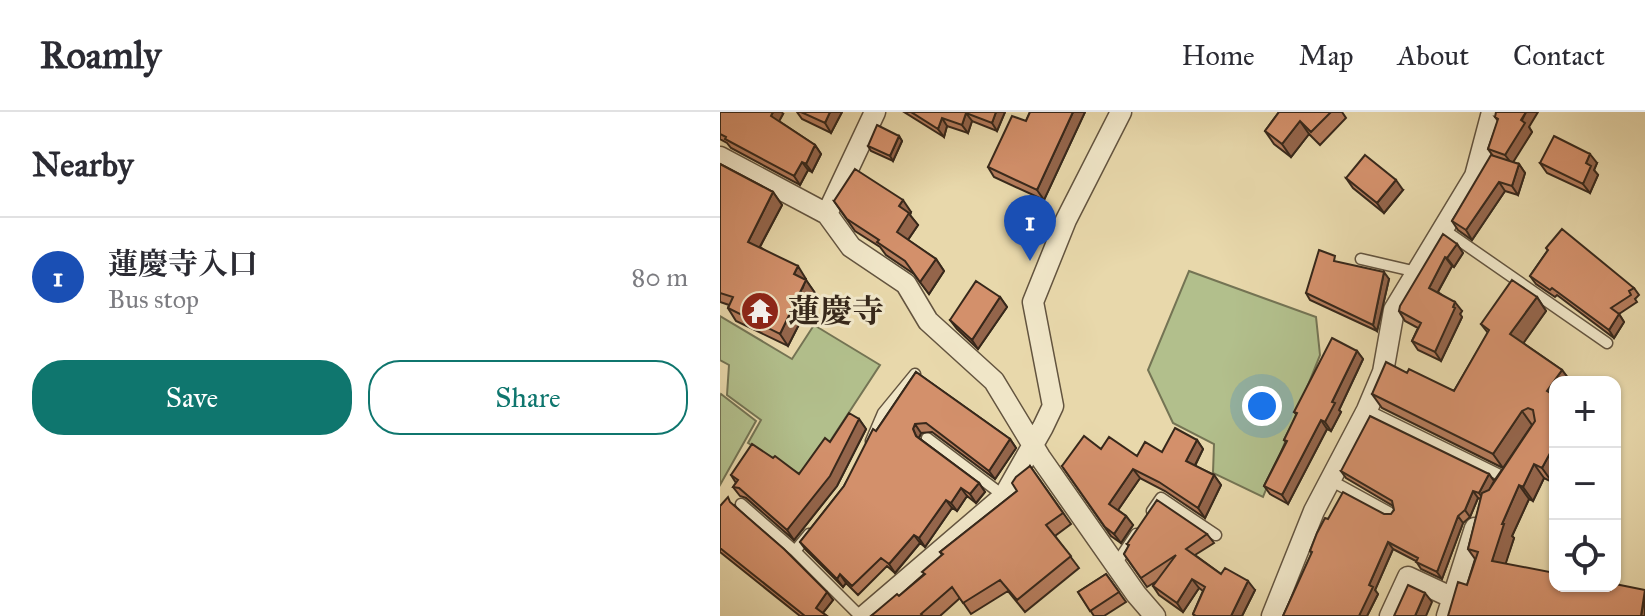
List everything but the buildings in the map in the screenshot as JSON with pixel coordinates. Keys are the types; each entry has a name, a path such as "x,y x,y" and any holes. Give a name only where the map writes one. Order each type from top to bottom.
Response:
{"street":[{"path":"827,214 875,112"},
{"path":"862,616 1004,496 1033,446 1053,406 1033,302 1066,220 1121,112"},
{"path":"1272,616 1314,511 1367,410 1383,372 1394,310 1475,176 1492,112"},
{"path":"720,157 827,214 851,247 906,284 928,321 994,381 1033,446 1149,614"},
{"path":"1390,616 1408,577 1450,607 1475,528"}],"lane":[{"path":"1443,229 1607,343"},
{"path":"1361,259 1417,272"},
{"path":"866,449 883,413 915,374"},
{"path":"1367,410 1506,478"},
{"path":"927,438 1004,496"},
{"path":"1499,488 1514,466"},
{"path":"1330,480 1392,514"},
{"path":"1116,564 1161,498 1216,535"},
{"path":"741,504 862,616"},
{"path":"795,551 815,527"}],"green space":[{"path":"1189,271 1316,317 1320,355 1263,497 1213,473 1214,444 1173,423 1148,370"},
{"path":"720,316 792,359 814,325 880,365 806,478 748,443 761,420 727,395 729,365 720,360"},
{"path":"720,396 756,421 720,485"}],"place":[{"name":"蓮慶寺入口","path":"1030,261"},
{"name":"蓮慶寺","path":"760,311"}]}
